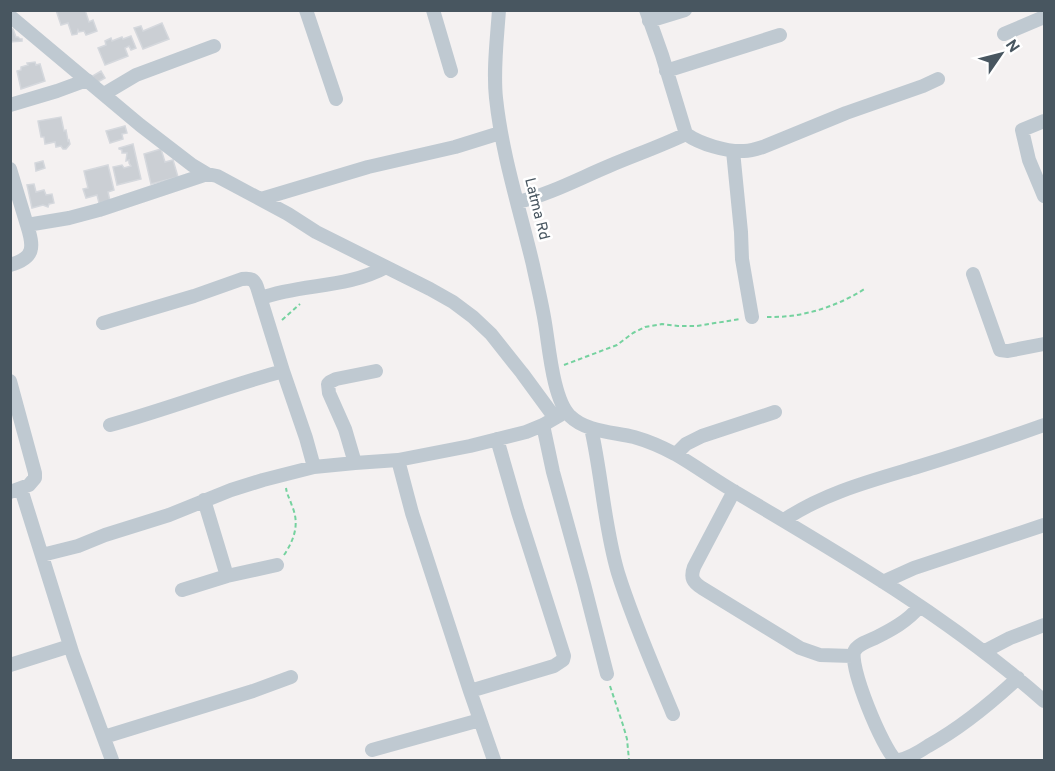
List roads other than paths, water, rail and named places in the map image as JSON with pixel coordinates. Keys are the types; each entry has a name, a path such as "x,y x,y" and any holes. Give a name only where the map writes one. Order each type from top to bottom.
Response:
{"street":[{"path":"306,10 336,99"},
{"path":"433,10 451,70"},
{"name":"Latma Rd","path":"499,10 496,95 500,133 545,322 557,387 553,472 607,674"},
{"path":"685,10 648,16 686,134 697,141 733,151 763,147 938,79"},
{"path":"10,16 140,125 192,165 261,199 316,232 430,288 474,317 516,365 555,418"},
{"path":"1004,34 1044,17"},
{"path":"666,71 780,35"},
{"path":"104,94 136,75 214,46"},
{"path":"10,105 87,80"},
{"path":"1044,121 1022,130 1029,160 1044,196"},
{"path":"261,199 368,167 455,147 500,133"},
{"path":"518,202 548,193 686,134"},
{"path":"733,151 742,260 752,317"},
{"path":"10,169 32,247 24,260 10,266"},
{"path":"27,225 99,210 207,174"},
{"path":"261,298 307,287 352,281 367,277 386,267"},
{"path":"973,274 1000,350 1008,351 1044,344"},
{"path":"103,323 242,279 249,278 254,281 314,467"},
{"path":"110,425 283,371"},
{"path":"355,462 345,429 329,393 328,384 336,379 376,371"},
{"path":"10,381 35,472 35,478 29,485 16,490 42,555 70,646 112,760"},
{"path":"675,454 686,444 702,436 776,412"},
{"path":"42,555 78,546 169,515 231,490 294,472 314,467 398,460 434,453 526,432 555,418 637,438 675,454 920,606 985,651 1044,701"},
{"path":"783,520 806,506 847,488 983,447 1044,425"},
{"path":"591,428 618,572 673,714"},
{"path":"470,691 554,666 563,660 564,656 497,439"},
{"path":"398,460 412,513 494,760"},
{"path":"734,491 694,567 693,580 702,588 800,648 820,655 852,656"},
{"path":"204,500 226,576"},
{"path":"883,582 914,568 1044,525"},
{"path":"182,590 226,576 277,565"},
{"path":"920,606 898,626 854,650 852,656 861,690 882,740 889,753 897,760 911,756 947,735 973,717 1018,678"},
{"path":"985,651 1010,638 1044,625"},
{"path":"10,665 70,646"},
{"path":"104,737 291,677"},
{"path":"372,750 480,720"}]}
